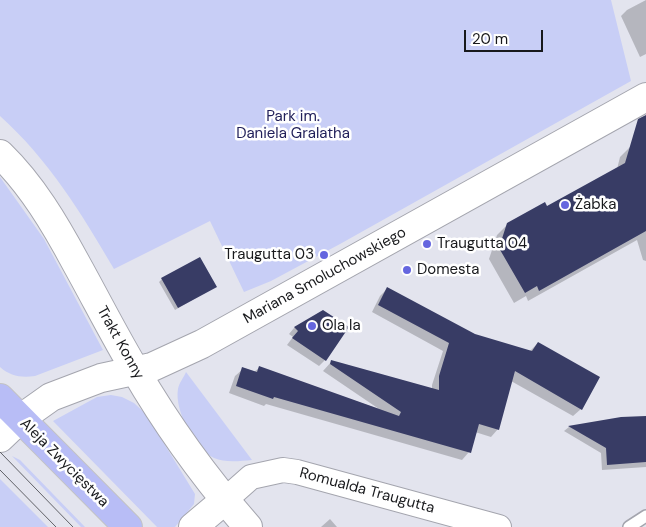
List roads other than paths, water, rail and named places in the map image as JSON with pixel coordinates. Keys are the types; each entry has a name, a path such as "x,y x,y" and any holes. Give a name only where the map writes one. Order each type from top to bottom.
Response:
{"main road":[{"name":"Aleja Zwycięstwa","path":"0,398 128,527"}],"street":[{"name":"Mariana Smoluchowskiego","path":"0,438 20,418 51,397 101,378 152,367 202,344 646,97"},
{"name":"Trakt Konny","path":"0,154 50,215 135,371 171,427 225,500 248,527"},
{"name":"Romualda Traugutta","path":"194,527 251,478 283,470 297,472 499,527"}],"lane":[{"path":"629,527 646,516"}],"tram line":[{"path":"0,452 73,527"},
{"path":"0,470 56,527"}],"place":[{"name":"Żabka","path":"565,205"},
{"name":"Traugutta 04","path":"427,244"},
{"name":"Traugutta 03","path":"324,255"},
{"name":"Domesta","path":"407,270"},
{"name":"Ola la","path":"312,326"}],"park label":[{"name":"Park im. Daniela Gralatha","path":"293,126"}]}
